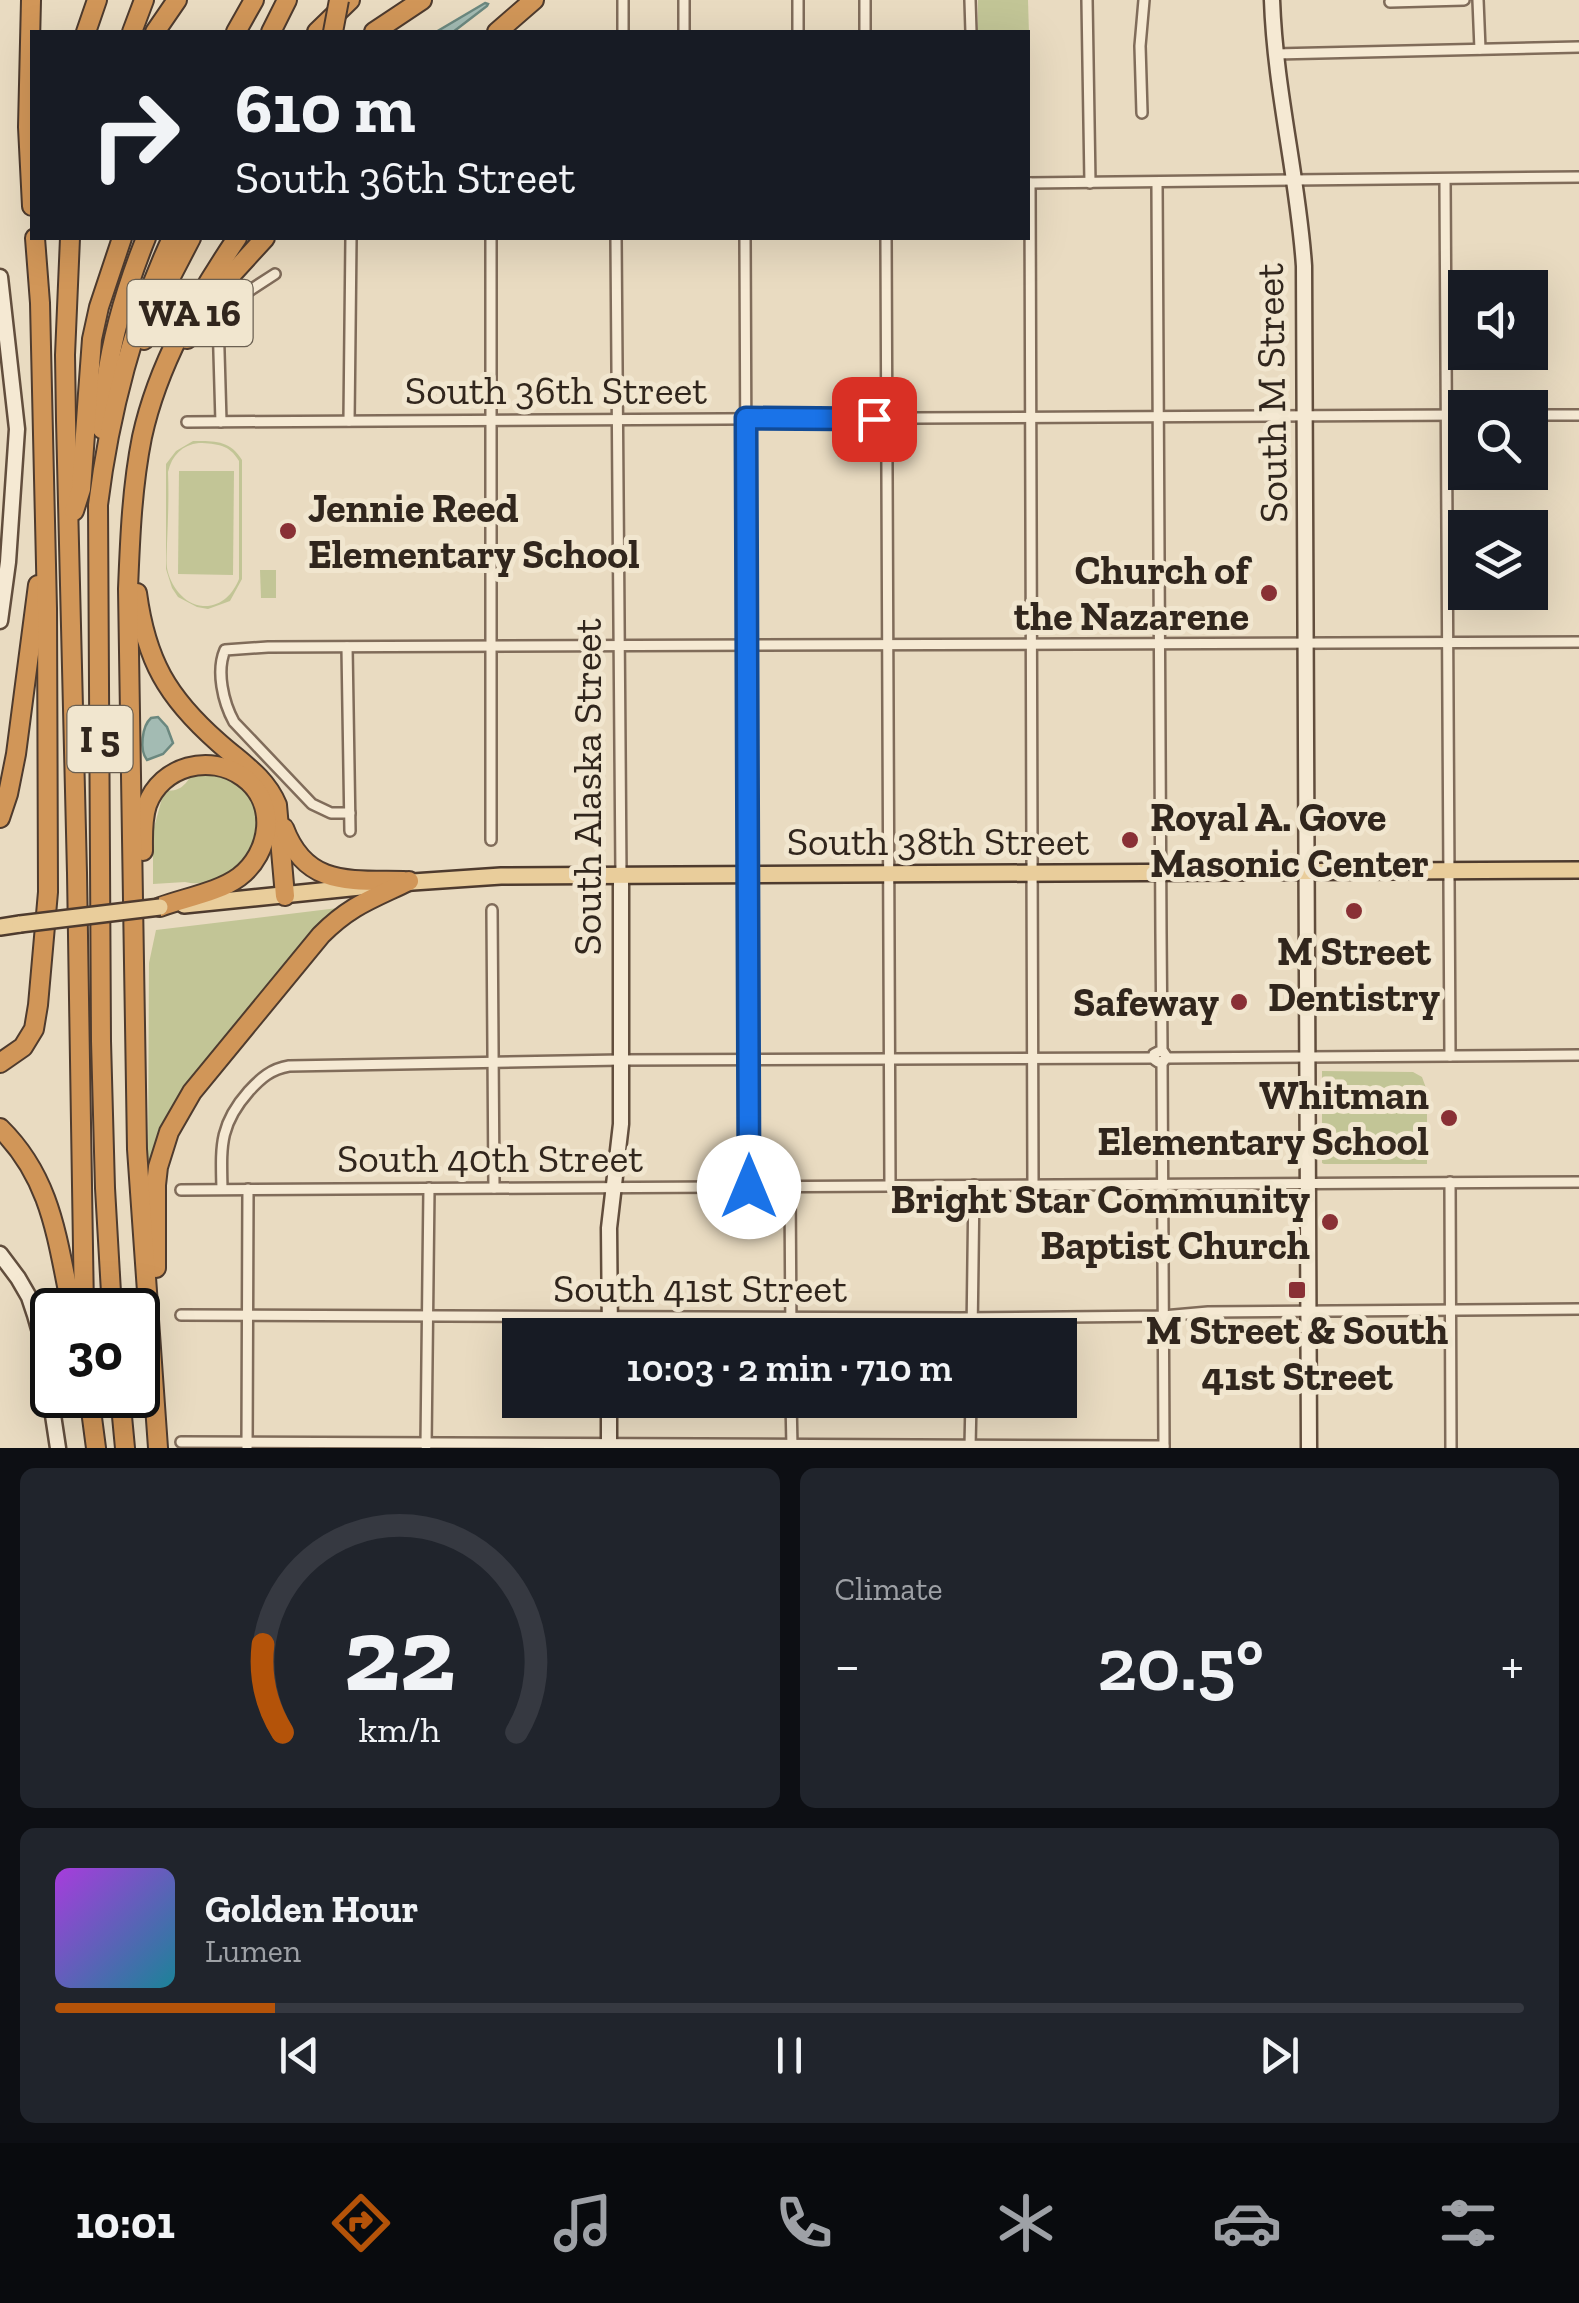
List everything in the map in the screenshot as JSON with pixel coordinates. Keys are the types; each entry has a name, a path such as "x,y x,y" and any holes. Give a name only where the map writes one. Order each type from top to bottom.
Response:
{"highway":[{"path":"30,30 31,0"},
{"path":"87,30 97,0"},
{"path":"133,30 144,0"},
{"path":"156,30 177,0"},
{"path":"237,30 254,0"},
{"path":"273,30 286,0"},
{"path":"334,30 339,0"},
{"path":"319,30 350,0"},
{"path":"377,30 422,0"},
{"path":"499,30 534,0"},
{"path":"30,42 30,166"},
{"path":"0,1062 23,1047 34,1029 44,946 49,822 44,465 35,240"},
{"path":"40,304 43,240"},
{"path":"70,524 82,489 92,339 121,240"},
{"path":"104,454 102,418 109,361 119,314 145,240"},
{"name":"I 5","path":"111,1288 101,1041 98,504 104,454 118,395 145,304 171,240"},
{"path":"118,395 190,240"},
{"name":"WA 16","path":"154,396 193,306 236,240"},
{"path":"158,1448 137,1150 134,1032 128,590 134,482 154,396 218,293 262,240"},
{"name":"I 5","path":"70,244 66,388 84,1288"},
{"path":"0,818 16,754 38,578 44,465"},
{"path":"130,543 142,621 158,671 195,720 262,780 302,862 338,877 409,882"},
{"path":"134,1032 144,821 149,800 163,780 192,766 218,766 243,777 256,792 266,816 266,836 256,860 226,885 160,907"},
{"path":"277,805 285,896"},
{"path":"158,1448 156,1184 169,1132 192,1092 320,935 348,910 409,882"},
{"path":"0,1128 27,1160 47,1199 67,1288"},
{"path":"93,1418 96,1448"},
{"path":"122,1418 125,1448"}],"main road":[{"name":"South 38th Street","path":"0,927 464,876 1579,870"}],"street":[{"path":"623,0 623,30"},
{"path":"684,0 684,30"},
{"path":"798,0 798,30"},
{"path":"864,0 865,30"},
{"path":"970,0 971,30"},
{"path":"1086,0 1090,183"},
{"path":"1142,113 1140,46 1144,0"},
{"name":"South M Street","path":"1272,0 1275,54 1304,266 1309,1448"},
{"path":"1390,2 1464,0"},
{"path":"1478,0 1480,50"},
{"path":"1275,54 1579,48"},
{"path":"1030,183 1579,177"},
{"path":"1445,180 1448,415"},
{"path":"182,1442 1164,1447 1158,183"},
{"path":"349,421 351,240"},
{"path":"491,240 491,840"},
{"name":"South Alaska Street","path":"610,1318 609,1228 621,1134 616,240"},
{"path":"746,240 749,1187"},
{"path":"886,240 890,1186"},
{"path":"1029,240 1033,1185"},
{"path":"220,422 218,318 229,304 275,274"},
{"path":"0,277 18,429 0,621"},
{"path":"1548,415 1579,414"},
{"name":"South 36th Street","path":"187,422 1448,415"},
{"path":"1448,490 1450,1056"},
{"path":"350,813 331,813 312,804 234,722 223,695 225,650 1579,642"},
{"path":"347,647 350,831"},
{"path":"492,910 494,1188"},
{"path":"222,1190 223,1140 232,1113 270,1072 307,1064 1579,1055"},
{"path":"1450,1182 1452,1448"},
{"name":"South 40th Street","path":"181,1190 1579,1182"},
{"path":"972,1318 974,1185"},
{"path":"790,1186 790,1318"},
{"path":"426,1445 429,1188"},
{"path":"247,1445 248,1189"},
{"path":"0,1254 24,1287 35,1315 58,1448"},
{"name":"South 41st Street","path":"972,1318 1579,1309"},
{"name":"South 41st Street","path":"180,1316 610,1318"},
{"path":"609,1418 609,1446"},
{"path":"791,1418 792,1446"},
{"path":"970,1446 971,1418"}],"green space":[{"path":"978,0 1028,0 1029,30 978,30"},
{"path":"193,441 215,442 227,445 242,460 242,579 230,601 208,609 197,607 178,597 166,569 166,464 176,451","holes":["199,443 227,448 239,461 239,579 226,599 203,606 179,593 167,568 168,472 175,456"]},
{"path":"179,471 234,471 233,575 178,574"},
{"path":"260,570 276,570 276,598 261,598"},
{"path":"207,772 226,777 250,795 258,825 254,847 243,865 215,881 153,884 153,831 164,791 181,787 192,774"},
{"path":"346,907 227,1039 152,1170 148,1164 149,963 156,930"},
{"path":"1322,1071 1413,1072 1422,1077 1426,1088 1423,1091 1427,1090 1427,1164 1322,1163"}],"water":[{"path":"485,3 488,4 456,30 439,30"},
{"path":"158,717 173,743 163,754 147,760 142,744 144,732 151,718"}],"place":[{"name":"Jennie Reed Elementary School","path":"288,531"},
{"name":"Church of the Nazarene","path":"1269,593"},
{"name":"Royal A. Gove Masonic Center","path":"1130,840"},
{"name":"M Street Dentistry","path":"1354,911"},
{"name":"Safeway","path":"1239,1002"},
{"name":"Whitman Elementary School","path":"1449,1118"},
{"name":"Bright Star Community Baptist Church","path":"1330,1222"},
{"name":"M Street & South 41st Street","path":"1297,1290"}],"route":[{"path":"749,1187 746,418 874,419"}]}
